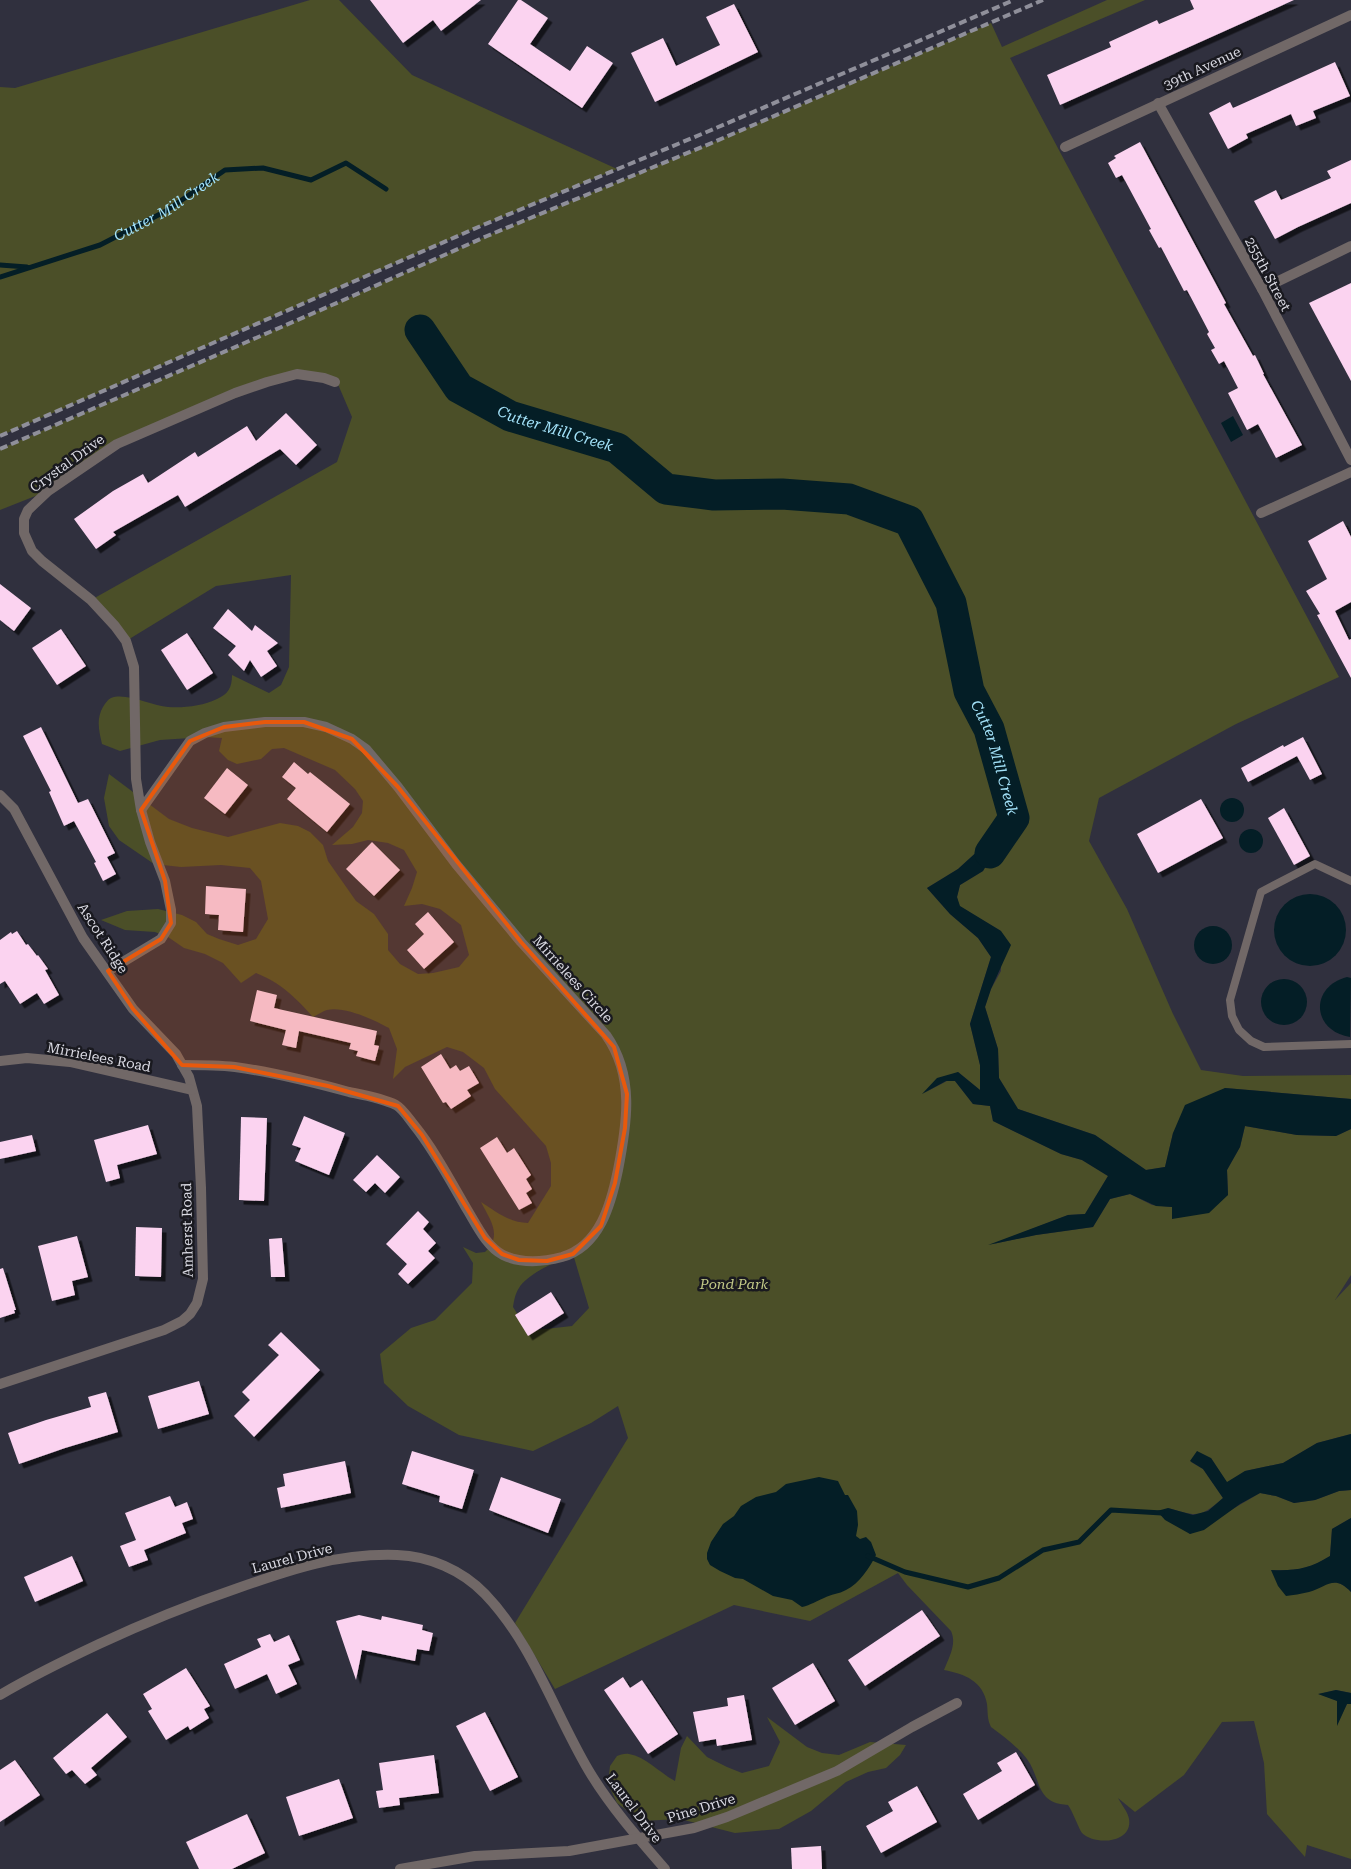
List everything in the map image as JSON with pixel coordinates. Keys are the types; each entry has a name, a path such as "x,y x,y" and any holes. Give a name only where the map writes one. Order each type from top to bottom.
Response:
{"street":[{"name":"39th Avenue","path":"1065,147 1351,15"},
{"name":"255th Street","path":"1158,103 1262,289 1351,460"},
{"path":"1262,289 1351,246"},
{"name":"Crystal Drive","path":"141,810 136,779 134,667 126,641 92,600 32,551 24,533 24,519 28,510 48,491 117,444 234,393 297,374 324,378 335,382"},
{"path":"1261,513 1351,472"},
{"name":"Mirrielees Circle","path":"141,810 190,741 205,733 224,727 265,722 304,722 326,727 352,739 366,749 398,787 456,864 521,942 606,1035 614,1047 620,1063 627,1094 625,1128 615,1183 601,1226 586,1244 572,1254 547,1261 519,1260 502,1254 485,1238 422,1135 398,1106 328,1086 234,1067 182,1065"},
{"name":"Ascot Ridge","path":"0,795 14,809 83,938 134,1009 176,1054 189,1078 192,1090"},
{"path":"108,971 161,939 171,923 171,910 165,881 150,842 141,810"},
{"name":"Mirrielees Road","path":"0,1061 27,1058 70,1062 192,1090"},
{"name":"Amherst Road","path":"0,1384 164,1330 182,1321 190,1314 197,1303 203,1280 197,1106 192,1090"},
{"name":"Laurel Drive","path":"0,1695 26,1679 142,1624 295,1568 348,1557 398,1555 431,1560 455,1570 484,1593 510,1624 529,1655 589,1771 638,1839 665,1869"},
{"name":"Pine Drive","path":"400,1869 475,1856 568,1851 694,1828 837,1771 957,1703"}],"lane":[{"path":"1351,881 1315,864 1261,892 1230,1000 1232,1016 1239,1030 1250,1041 1264,1047 1351,1044"}],"highlighted area":[{"path":"265,722 304,722 352,739 398,787 521,942 614,1047 627,1094 625,1128 615,1183 601,1226 573,1254 547,1261 519,1260 502,1254 485,1238 422,1135 398,1106 328,1086 234,1067 182,1065 133,1009 108,971 161,939 171,923 165,881 141,810 190,741 224,727"}],"green space":[{"path":"310,0 339,0 412,75 617,169 483,225 0,436 0,87 15,88"},
{"name":"Pond Park","path":"1107,0 1145,0 1010,58 1339,677 1236,724 1099,798 1089,841 1127,909 1173,1014 1201,1070 1243,1076 1351,1075 1351,1099 1225,1088 1173,1133 1165,1167 1146,1170 1095,1135 1018,1109 999,1078 998,1049 985,1007 991,989 1001,971 1001,931 959,906 957,897 960,885 983,871 1013,819 958,869 927,888 950,914 978,938 991,957 970,1024 980,1065 980,1090 958,1072 924,1093 947,1081 955,1081 973,1104 990,1106 993,1121 1061,1154 1082,1160 1108,1176 1085,1214 1068,1215 993,1244 1036,1235 1093,1227 1110,1199 1130,1194 1152,1205 1172,1207 1172,1218 1228,1195 1227,1170 1240,1147 1245,1126 1297,1135 1336,1136 1351,1129 1351,1275 1335,1300 1351,1283 1351,1434 1317,1443 1283,1463 1245,1471 1227,1483 1211,1458 1191,1462 1203,1469 1223,1498 1203,1513 1185,1513 1168,1508 1190,1534 1260,1493 1276,1496 1294,1503 1315,1500 1339,1491 1351,1490 1351,1518 1332,1529 1330,1556 1316,1564 1302,1568 1272,1570 1311,1591 1331,1582 1341,1584 1351,1592 1351,1693 1336,1690 1319,1694 1338,1701 1337,1724 1347,1704 1351,1704 1351,1859 1307,1845 1305,1857 1267,1814 1264,1763 1254,1721 1222,1722 1184,1775 1135,1812 1118,1798 1129,1819 1129,1827 1125,1833 1112,1840 1104,1841 1088,1837 1082,1833 1068,1805 1057,1803 1044,1795 1027,1759 1015,1746 991,1727 985,1696 977,1684 966,1676 944,1670 953,1646 951,1631 898,1573 810,1621 734,1605 555,1689 515,1623 628,1438 618,1406 591,1423 533,1451 459,1435 408,1406 384,1383 380,1354 411,1328 435,1320 472,1283 473,1263 463,1247 476,1253 485,1252 493,1240 494,1233 491,1221 481,1202 509,1219 528,1223 551,1186 551,1163 546,1146 495,1089 484,1068 463,1052 447,1047 405,1067 393,1079 397,1049 389,1028 359,1014 342,1010 327,1010 313,1017 287,991 265,977 256,973 241,983 223,963 205,954 184,948 168,937 155,932 125,930 101,920 127,911 158,909 182,915 196,922 207,934 238,945 256,939 268,919 261,881 250,868 221,865 181,867 154,864 119,840 109,826 104,798 109,774 169,819 192,828 228,837 280,823 298,826 310,832 323,845 328,861 356,901 374,914 388,934 388,950 400,964 418,974 433,973 459,967 469,955 461,925 440,909 422,904 404,906 417,872 404,850 388,843 368,840 352,844 332,845 353,827 362,813 363,801 355,789 335,770 284,748 272,749 261,759 237,764 228,760 219,751 222,738 205,737 160,740 120,751 102,744 99,716 107,701 111,698 124,697 162,706 187,707 200,705 224,695 229,690 232,675 269,693 281,685 289,667 291,575 216,586 126,641 91,600 337,462 352,417 337,382 297,374 117,444 48,491 0,510 0,449 487,236 714,142 991,23 1002,47","holes":["573,1254 589,1308 572,1326 528,1331 513,1307 518,1290 523,1283 543,1268"]},
{"path":"767,1717 807,1747 822,1753 839,1755 870,1742 906,1745 900,1755 886,1768 868,1772 846,1782 811,1811 779,1829 735,1833 680,1819 641,1821 617,1803 608,1784 610,1766 617,1756 629,1754 635,1756 675,1781 681,1748 687,1736 707,1757 742,1773 769,1766 780,1742"}],"water":[{"path":"1233,416 1243,435 1231,442 1221,423"},
{"path":"1232,798 1240,802 1244,810 1240,818 1232,822 1224,818 1220,810 1224,802"},
{"path":"1014,818 983,871 960,885 957,897 960,906 1001,931 1011,945 985,1007 998,1049 999,1078 1018,1109 1095,1135 1146,1170 1165,1167 1173,1133 1185,1105 1225,1088 1351,1099 1351,1129 1336,1136 1297,1135 1245,1126 1240,1147 1227,1170 1228,1195 1209,1213 1172,1219 1172,1207 1156,1206 1130,1194 1110,1199 1093,1227 1036,1235 988,1245 1068,1215 1085,1214 1108,1176 1082,1160 1061,1154 993,1121 990,1106 973,1104 955,1081 946,1081 922,1094 937,1078 958,1072 980,1090 980,1065 970,1024 991,957 978,938 950,914 927,888 958,869"},
{"path":"1251,829 1256,830 1262,836 1262,846 1256,852 1251,853 1246,852 1240,846 1239,841 1240,836 1246,830"},
{"path":"1310,894 1330,900 1340,910 1346,930 1340,950 1330,960 1310,966 1290,960 1280,950 1274,930 1280,910 1290,900"},
{"path":"1213,926 1226,932 1232,945 1226,958 1213,964 1200,958 1194,945 1200,932"},
{"path":"1347,977 1351,978 1350,1037 1337,1033 1328,1026 1322,1018 1320,1008 1321,999 1326,990 1335,982"},
{"path":"1289,979 1301,985 1306,993 1306,1011 1301,1019 1293,1024 1279,1025 1267,1019 1262,1011 1261,997 1267,985 1275,980"},
{"path":"1351,1434 1351,1490 1339,1491 1315,1500 1294,1503 1276,1496 1260,1493 1240,1504 1204,1530 1190,1534 1165,1520 1157,1511 1168,1508 1193,1515 1208,1511 1223,1498 1203,1469 1190,1461 1197,1451 1211,1458 1227,1482 1245,1471 1283,1463 1317,1443"},
{"path":"819,1477 838,1481 845,1495 848,1495 857,1511 858,1525 856,1536 860,1539 866,1537 871,1542 876,1555 867,1570 855,1584 843,1591 802,1607 792,1600 773,1596 743,1579 735,1578 710,1565 707,1553 711,1542 723,1524 734,1516 741,1506 756,1497 776,1492 786,1484"},
{"path":"1351,1518 1351,1592 1340,1584 1330,1583 1309,1592 1286,1596 1278,1586 1271,1570 1302,1568 1330,1556 1332,1529"},
{"path":"1336,1690 1351,1693 1351,1704 1347,1704 1337,1726 1337,1701 1318,1694"}],"building":[{"path":"370,0 481,0 441,31 433,20 403,43"},
{"path":"518,0 521,0 548,18 530,44 570,71 587,46 613,63 582,108 488,44"},
{"path":"1190,0 1294,0 1060,105 1047,75 1111,47 1109,42 1157,20 1159,24 1194,9"},
{"path":"734,4 758,52 655,102 631,53 663,38 676,66 720,45 706,17"},
{"path":"1335,62 1350,96 1313,111 1316,118 1296,126 1291,114 1246,134 1248,138 1228,149 1209,113 1230,102 1233,108"},
{"path":"1140,142 1226,303 1224,304 1253,356 1255,355 1263,374 1302,445 1276,458 1258,424 1247,430 1228,393 1238,388 1224,361 1219,364 1211,350 1215,348 1207,334 1209,332 1187,290 1184,291 1161,247 1159,248 1149,230 1151,229 1122,175 1116,178 1108,163 1116,158 1114,156"},
{"path":"1351,160 1351,203 1275,239 1254,201 1276,190 1281,200 1331,178 1327,171"},
{"path":"1351,283 1351,381 1309,303"},
{"path":"286,413 317,445 296,465 280,449 185,507 178,495 113,532 116,535 96,549 74,519 113,491 143,474 148,483 195,452 198,457 247,426 256,441"},
{"path":"1343,521 1351,537 1351,602 1335,611 1349,640 1351,639 1351,678 1317,615 1320,614 1306,591 1327,579 1308,541"},
{"path":"0,584 31,608 14,631 0,620"},
{"path":"228,609 252,631 255,625 278,643 267,651 277,666 261,677 250,660 244,671 228,655 236,646 213,628"},
{"path":"61,629 86,666 57,685 32,648"},
{"path":"187,633 213,673 187,690 161,650"},
{"path":"41,727 78,803 88,799 115,853 107,857 116,874 103,881 94,863 96,862 74,821 64,826 49,792 51,791 23,736"},
{"path":"1303,737 1322,774 1310,780 1297,756 1248,782 1241,768 1283,745 1284,747"},
{"path":"294,762 308,774 310,772 350,804 327,832 287,799 296,788 282,777"},
{"path":"227,768 248,785 225,814 204,798"},
{"path":"1201,799 1223,838 1158,873 1137,834"},
{"path":"1284,808 1310,856 1294,865 1268,818"},
{"path":"372,842 400,870 374,896 346,869"},
{"path":"206,886 246,889 243,932 218,930 219,915 205,914"},
{"path":"428,912 454,942 424,969 407,950 424,934 415,924"},
{"path":"17,931 26,945 28,944 48,969 45,970 59,995 44,1004 37,993 20,1004 5,981 0,984 0,940 11,932 12,934"},
{"path":"257,990 277,995 274,1008 377,1031 374,1045 379,1046 375,1061 356,1056 358,1051 349,1049 351,1043 299,1031 296,1048 282,1045 286,1030 250,1021"},
{"path":"441,1054 450,1069 456,1065 460,1071 469,1066 479,1083 467,1090 471,1096 451,1109 446,1102 443,1103 421,1067"},
{"path":"304,1116 345,1133 329,1175 295,1161 301,1148 292,1145"},
{"path":"241,1117 267,1118 264,1201 239,1200"},
{"path":"148,1125 157,1154 117,1165 120,1178 106,1182 94,1140"},
{"path":"32,1135 36,1151 0,1159 0,1142"},
{"path":"497,1137 507,1153 514,1148 531,1175 526,1179 532,1189 526,1193 532,1203 519,1210 480,1148"},
{"path":"377,1155 400,1177 385,1193 375,1183 366,1192 353,1180"},
{"path":"418,1211 429,1222 423,1229 436,1243 428,1251 435,1258 408,1284 398,1274 407,1264 386,1244"},
{"path":"136,1227 162,1228 161,1277 135,1276"},
{"path":"77,1236 88,1277 72,1281 75,1295 52,1301 38,1246"},
{"path":"282,1238 285,1277 271,1277 269,1239"},
{"path":"3,1268 16,1310 14,1310 15,1313 0,1318 0,1269"},
{"path":"551,1292 564,1313 528,1336 515,1315"},
{"path":"281,1332 320,1370 254,1437 234,1416 250,1400 242,1392 279,1355 268,1345"},
{"path":"199,1381 209,1414 158,1429 148,1396"},
{"path":"106,1392 118,1432 19,1464 8,1433 91,1407 88,1397"},
{"path":"412,1451 474,1470 462,1509 439,1502 440,1496 402,1484"},
{"path":"345,1461 351,1493 281,1508 277,1488 285,1486 283,1474"},
{"path":"501,1477 561,1499 548,1533 489,1510"},
{"path":"170,1496 175,1507 187,1502 193,1519 182,1523 186,1533 144,1550 148,1560 129,1567 120,1546 136,1540 125,1513"},
{"path":"72,1556 83,1581 35,1602 24,1577"},
{"path":"922,1610 940,1636 865,1686 848,1660"},
{"path":"359,1615 381,1620 382,1616 423,1625 422,1630 433,1633 429,1651 417,1649 415,1661 362,1650 356,1680 336,1621"},
{"path":"270,1634 274,1642 289,1635 300,1660 288,1665 297,1684 276,1694 267,1674 235,1689 224,1664 261,1647 257,1639"},
{"path":"813,1663 835,1701 795,1725 772,1688"},
{"path":"186,1668 210,1706 204,1709 209,1718 190,1730 188,1726 166,1740 148,1711 152,1709 143,1694"},
{"path":"623,1677 630,1688 642,1680 678,1734 648,1754 604,1690"},
{"path":"744,1695 752,1740 717,1746 716,1739 699,1742 693,1712 728,1706 727,1698"},
{"path":"485,1712 518,1777 490,1791 456,1726"},
{"path":"107,1713 127,1737 91,1768 97,1775 85,1784 72,1770 66,1774 53,1758"},
{"path":"1016,1752 1035,1785 978,1820 963,1794 1002,1771 997,1763"},
{"path":"434,1755 439,1793 399,1798 400,1805 379,1808 376,1791 383,1790 379,1763"},
{"path":"15,1760 40,1795 0,1822 0,1770"},
{"path":"339,1779 353,1818 299,1836 286,1797"},
{"path":"917,1786 937,1822 881,1853 866,1826 893,1811 888,1802"},
{"path":"247,1814 265,1853 232,1869 199,1869 186,1842"},
{"path":"821,1846 822,1869 792,1869 791,1848"}],"waterway":[{"name":"Cutter Mill Creek","path":"0,277 100,245 166,211 225,170 263,168 311,180 346,163 386,189"},
{"path":"0,265 27,267"},
{"name":"Cutter Mill Creek","path":"420,330 459,388 510,416 617,448 666,489 714,495 782,494 849,499 909,521 951,603 969,691 989,729 1014,818 990,853"},
{"path":"868,1556 905,1572 968,1587 999,1578 1043,1550 1079,1542 1111,1510 1162,1513"}],"railway":[{"path":"0,436 483,225 709,131 1014,0"},
{"path":"0,449 487,236 714,142 1043,0"}]}
